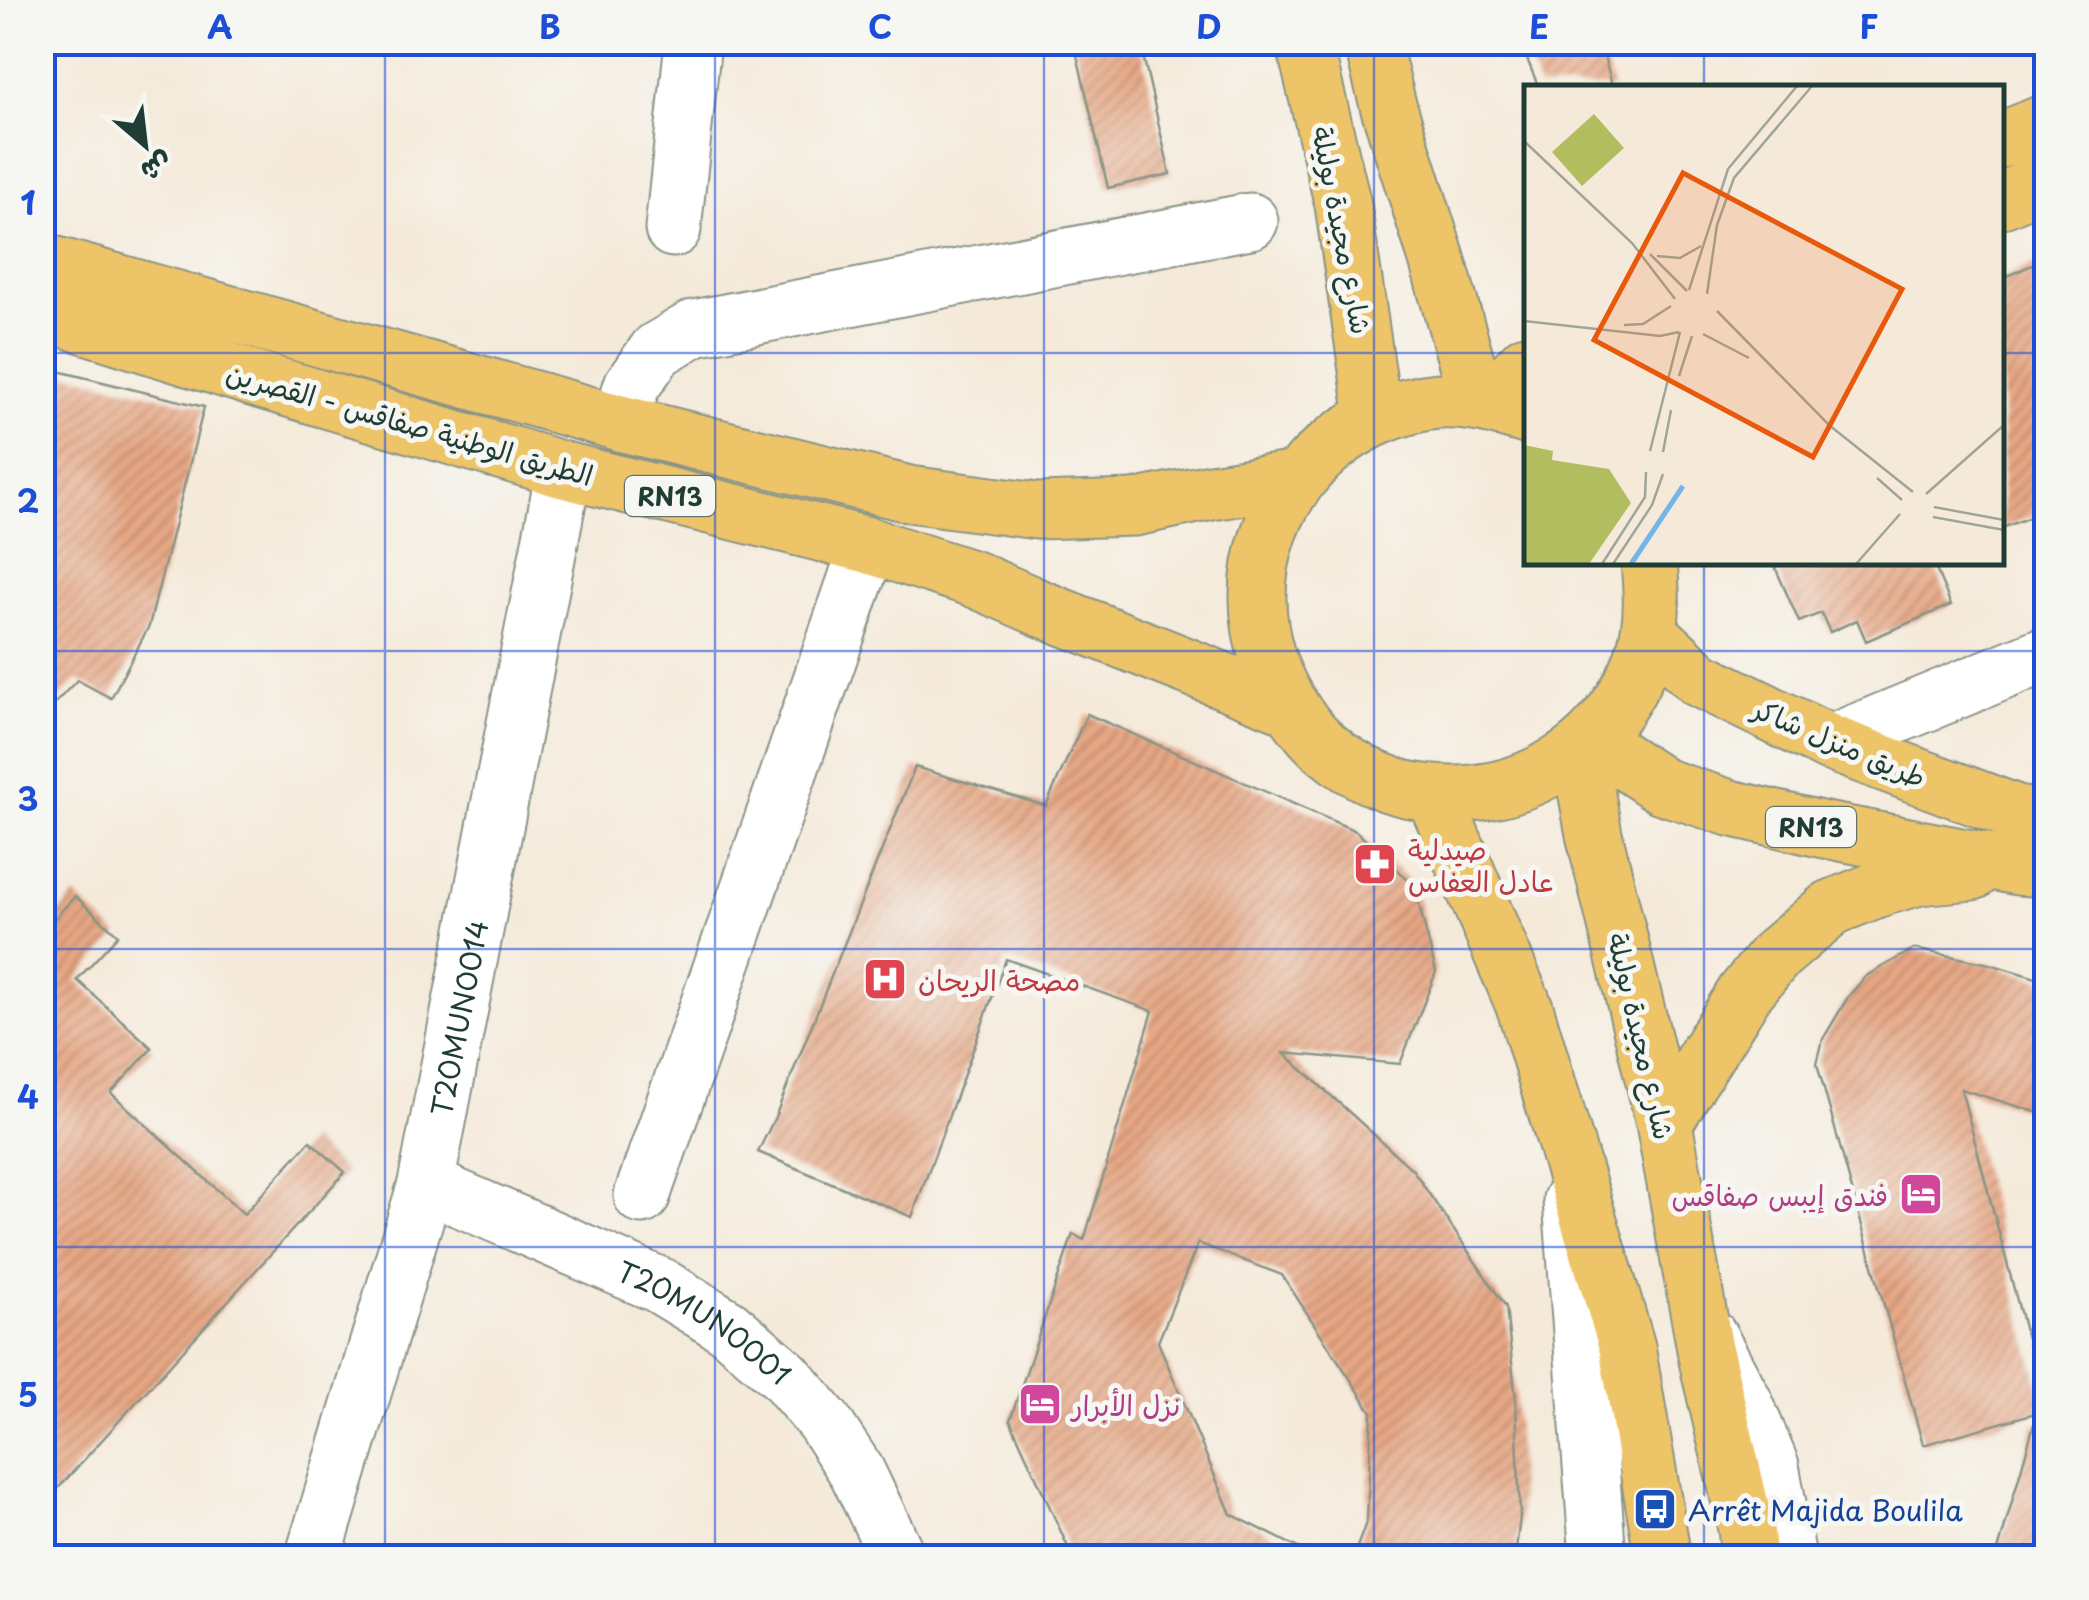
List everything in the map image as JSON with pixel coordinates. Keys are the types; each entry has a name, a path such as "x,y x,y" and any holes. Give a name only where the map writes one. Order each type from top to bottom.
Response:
{"main road":[{"name":"شارع مجيدة بوليلة","path":"1304,42 1343,205 1374,418"},
{"path":"1372,42 1437,259 1497,407"},
{"path":"2004,139 2046,122"},
{"path":"2004,199 2046,181"},
{"name":"الطريق الوطنية صفاقس - القصرين","path":"42,261 620,423 909,494 1037,510 1134,508 1297,479"},
{"name":"الطريق الوطنية صفاقس - القصرين","path":"42,312 564,470 868,545 974,578 1288,706"},
{"path":"1497,407 1524,366"},
{"path":"1497,407 1425,403 1374,418 1319,455 1297,479 1268,532 1257,592 1263,651 1288,706 1316,740 1351,766 1390,785 1434,794 1485,794 1535,778 1585,746 1629,690 1649,632 1649,565"},
{"name":"طريق منزل شاكر","path":"1649,632 1699,679 1830,742 2037,854"},
{"name":"شارع مجيدة بوليلة","path":"1585,746 1594,834 1664,1123 1707,1360 1746,1528 1749,1558"},
{"name":"RN13","path":"1585,746 1662,786 1730,808 1820,829 2037,854"},
{"path":"1434,794 1525,1008 1628,1347 1664,1558"},
{"path":"1664,1123 1744,994 1776,955 1831,908 1919,877 2037,854"}],"street":[{"path":"673,229 694,42"},
{"path":"620,423 632,385 657,350 694,328 1250,222"},
{"name":"T20MUN0014","path":"314,1558 426,1184 564,470"},
{"path":"642,1196 868,545"},
{"path":"1830,742 2046,654"},
{"path":"1567,1148 1598,1558"},
{"name":"T20MUN0001","path":"426,1184 659,1285 728,1327 785,1376 824,1422 856,1472 898,1558"},
{"name":"شارع مجيدة بوليلة","path":"1700,1320 1746,1403 1770,1466 1788,1558"}],"building":[{"path":"1074,42 1140,42 1170,174 1108,188"},
{"path":"1520,42 1600,42 1612,85 1538,85"},
{"path":"2046,259 2046,511 2004,527 2004,277"},
{"path":"42,367 204,407 149,626 111,698 77,680 42,717"},
{"path":"1774,565 1934,565 1951,605 1866,641 1857,620 1830,632 1821,613 1799,622"},
{"path":"1087,714 1356,831 1414,885 1436,972 1400,1064 1284,1053 1413,1170 1506,1307 1516,1400 1520,1517 1515,1558 1353,1558 1367,1520 1372,1412 1282,1275 1198,1243 1158,1342 1231,1514 1318,1558 1073,1558 1010,1420 1073,1234 1084,1240 1153,1011 1006,959 912,1217 758,1152 915,767 1046,806"},
{"path":"75,896 118,935 77,980 152,1048 111,1093 244,1214 310,1141 345,1172 42,1506 42,932"},
{"name":"فندق إيبس صفاقس","path":"1914,949 1990,964 2046,981 2046,1115 1961,1089 2046,1410 1923,1445 1817,1064 1823,1039 1848,997 1866,976"},
{"path":"2034,1424 2046,1425 2046,1558 1996,1558"}],"place":[{"name":"صيدلية عادل العفاس","path":"1375,864"},
{"name":"مصحة الريحان","path":"885,979"},
{"name":"فندق إيبس صفاقس","path":"1921,1194"},
{"name":"نزل الأبرار","path":"1040,1404"},
{"name":"Arrêt Majida Boulila","path":"1655,1509"}]}
